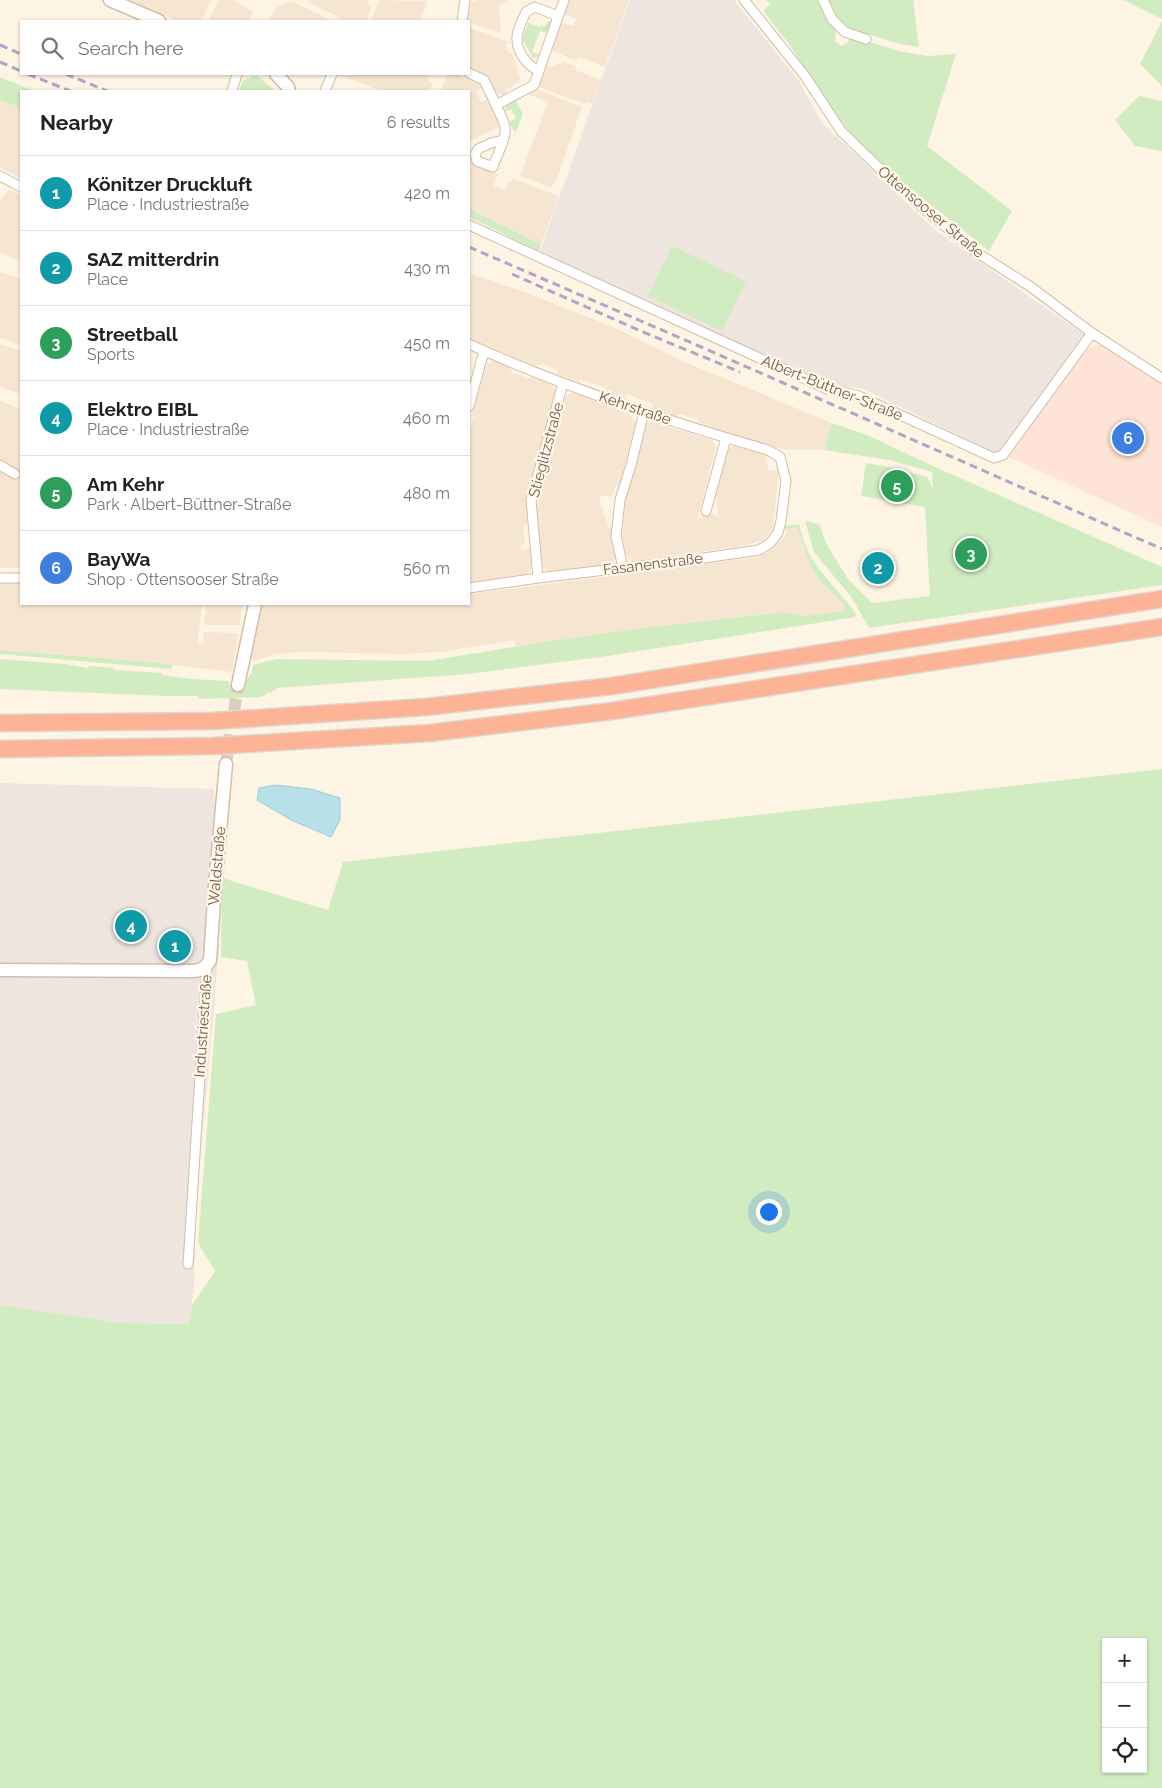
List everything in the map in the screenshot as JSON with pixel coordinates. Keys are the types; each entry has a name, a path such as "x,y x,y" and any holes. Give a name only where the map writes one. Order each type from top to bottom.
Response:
{"highway":[{"path":"0,723 212,721 426,707 612,686 1162,600"},
{"path":"0,749 212,746 430,733 622,709 1162,628"}],"street":[{"path":"110,0 157,20"},
{"path":"462,20 465,0"},
{"path":"496,105 534,85 564,0"},
{"name":"Ottensooser Straße","path":"744,0 805,76 841,131 923,208 976,252 1030,287 1092,333 1162,378"},
{"path":"823,0 832,19 845,32 866,39"},
{"path":"539,71 529,66 516,38 526,12 535,7 558,16"},
{"path":"470,73 484,80 506,127 503,140"},
{"path":"232,90 237,75"},
{"path":"277,75 289,90"},
{"path":"325,90 332,75"},
{"path":"0,176 20,187"},
{"name":"Albert-Büttner-Straße","path":"470,225 826,389 859,396 994,458 1003,455 1092,333"},
{"name":"Kehrstraße","path":"470,344 563,383 644,412 768,450 780,457 786,481"},
{"path":"470,402 484,351"},
{"name":"Stieglitzstraße","path":"538,578 531,500 563,383"},
{"path":"624,568 616,536 620,500 644,412"},
{"path":"706,511 726,438"},
{"path":"0,465 15,474"},
{"name":"Fasanenstraße","path":"470,588 760,550 770,543 778,533 786,481"},
{"path":"0,578 20,578"},
{"path":"238,685 255,605"},
{"name":"Waldstraße","path":"207,966 210,960 226,764"},
{"name":"Industriestraße","path":"0,970 199,971 207,966"},
{"name":"Industriestraße","path":"188,1264 207,966"}],"shaded area":[{"path":"129,0 211,0 201,20 175,20"},
{"path":"219,0 234,0 253,12 249,20 209,20"},
{"path":"309,0 369,0 367,4 372,6 366,20 341,20 337,16 307,2"},
{"path":"379,0 427,1 420,20 371,20"},
{"path":"469,0 475,2 476,0 508,0 499,7 501,30 499,33 466,20"},
{"path":"569,0 629,0 605,67 579,57 576,61 551,49 560,23 573,26 576,19 564,14"},
{"path":"630,0 734,0 799,81 822,123 936,231 1087,337 1000,455 861,388 835,387 684,322 540,251"},
{"path":"291,1 331,20 269,20 278,6"},
{"path":"470,28 509,42 505,44 509,53 513,55 521,81 506,90 508,93 503,95 496,93 486,77 470,69"},
{"path":"564,62 576,66 575,70 601,80 592,104 587,102 584,104 538,86 545,65 551,67"},
{"path":"340,75 429,75 427,80 433,84 429,90 380,90"},
{"path":"447,75 458,75 478,82 483,87 476,91 481,102 489,99 501,126 470,141 470,90 441,90"},
{"path":"537,89 582,107 555,184 550,187 520,176 548,102 527,94"},
{"path":"0,100 20,108 20,178 0,168"},
{"path":"470,159 473,165 498,174 494,185 496,187 505,190 508,181 512,182 513,179 559,196 541,244 470,209"},
{"path":"9,190 20,195 20,261 0,253 0,201"},
{"path":"0,272 20,279 20,345 0,338"},
{"path":"470,273 527,293 613,327 687,363 832,423 824,450 779,449 697,422 697,419 680,414 675,417 652,409 653,404 627,394 625,399 606,392 606,388 580,379 579,382 558,374 556,369 543,364 536,366 470,338"},
{"path":"0,344 20,351 20,394 0,387"},
{"path":"1101,344 1162,383 1162,527 1007,456 1085,349"},
{"path":"494,361 510,368 512,373 529,378 533,377 552,384 556,394 531,487 527,507 527,524 523,527 525,543 521,545 522,550 531,549 532,568 527,574 470,583 470,430 474,417 472,414 486,365"},
{"path":"573,392 629,414 636,423 619,486 615,486 612,497 601,495 599,502 609,527 612,527 617,558 611,564 548,572 542,566 535,514 565,398"},
{"path":"0,401 20,409 20,472 0,462"},
{"path":"652,422 712,440 716,447 697,520 709,514 719,516 715,490 727,450 733,446 764,453 769,471 779,469 773,528 762,541 741,546 634,561 629,559 626,555 623,539 622,513 647,423"},
{"path":"0,467 20,476 20,568 0,568"},
{"path":"797,527 810,564 820,581 843,604 844,611 803,616 784,612 634,629 516,646 514,640 441,652 402,654 302,652 274,654 253,662 251,658 260,605 470,605 470,594 758,557 771,550 786,535 786,529"},
{"path":"0,582 20,583 20,605 202,605 198,642 202,643 201,657 204,632 238,633 232,672 150,662 0,650"},
{"path":"206,605 243,605 239,625 204,625"},
{"path":"0,783 214,789 219,948 197,1184 194,1285 189,1324 122,1323 0,1305"}],"green space":[{"path":"766,0 818,0 836,31 835,41 841,46 847,43 849,38 856,38 903,52 928,56 956,54 927,146 1012,211 989,251 899,179 840,121 789,44 763,11 770,4"},
{"path":"827,0 913,0 919,47 900,44 851,29 836,17"},
{"path":"1123,0 1162,0 1162,19"},
{"path":"548,21 551,22 547,33 540,31 532,52 540,55 533,58 522,38 528,23 545,27"},
{"path":"1162,21 1162,86 1140,64"},
{"path":"253,76 259,77 274,90 239,90 243,81"},
{"path":"0,77 32,90 20,90 20,108 0,100"},
{"path":"1139,96 1162,101 1162,151 1135,146 1115,120"},
{"path":"516,101 523,114 516,132 509,122 516,118 511,109 505,112 506,105"},
{"path":"470,209 541,244 539,251 470,217"},
{"path":"672,246 746,281 722,331 648,296"},
{"path":"832,423 867,435 1162,567 1162,585 869,628 852,598 814,552 805,521 819,524 827,545 848,579 872,603 930,596 925,507 861,496 866,463 927,477 933,489 932,472 889,460 824,450"},
{"path":"799,524 810,556 852,608 856,614 855,617 608,656 468,674 276,688 276,690 271,693 267,692 262,697 199,699 198,696 0,689 0,659 162,673 162,675 191,679 229,681 229,685 244,685 253,665 276,659 428,661 634,629 784,612 803,616 844,611 843,604 820,581 810,564 797,527 786,529 785,526"},
{"path":"0,650 173,665 171,669 0,654"},
{"path":"1162,769 1162,1788 0,1788 0,1305 122,1323 189,1324 192,1305 215,1271 198,1243 216,1014 256,1005 247,961 221,957 222,878 328,910 343,862"}],"water":[{"path":"276,785 311,789 340,798 340,820 331,837 291,820 257,800 259,788"}],"tunnel":[{"path":"226,764 238,685"}],"railway":[{"path":"0,45 20,54"},
{"path":"0,62 20,71"},
{"path":"30,75 68,90"},
{"path":"68,75 105,90"},
{"path":"470,247 1162,549"},
{"path":"512,274 643,332 740,372"}],"place":[{"name":"BayWa","path":"1128,438"},
{"name":"Am Kehr","path":"897,486"},
{"name":"Streetball","path":"971,554"},
{"name":"SAZ mitterdrin","path":"878,568"},
{"name":"Elektro EIBL","path":"131,926"},
{"name":"Könitzer Druckluft","path":"175,946"}]}
